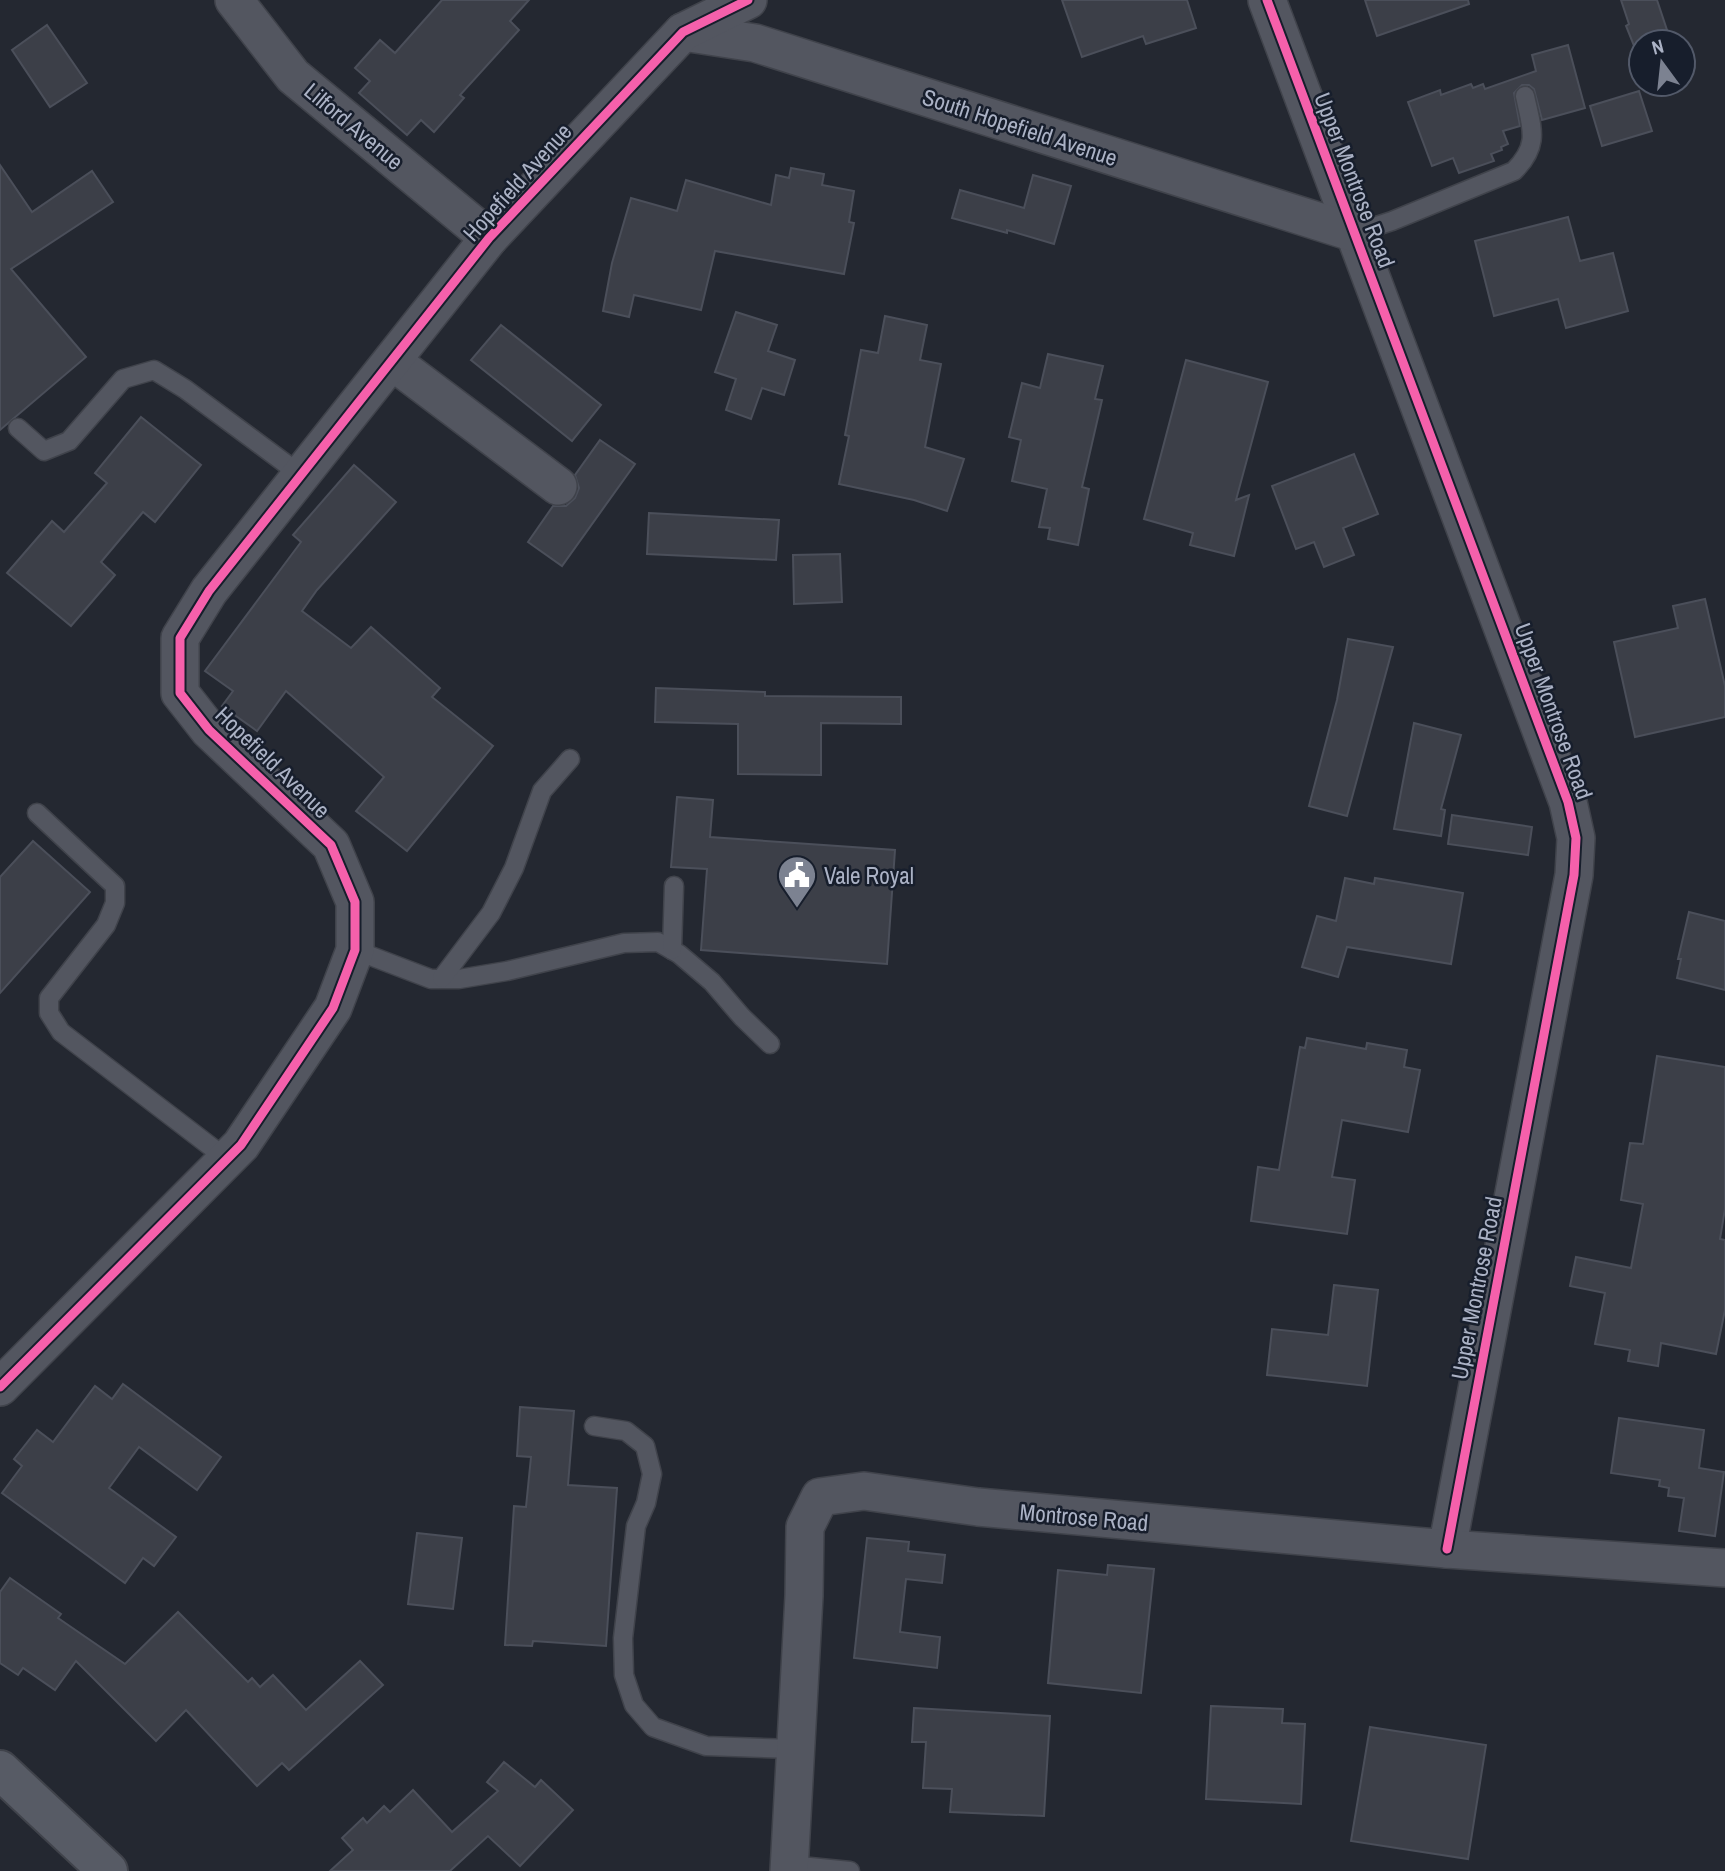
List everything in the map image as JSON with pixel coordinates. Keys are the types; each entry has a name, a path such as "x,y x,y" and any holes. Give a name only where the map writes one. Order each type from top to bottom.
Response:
{"main road":[{"path":"0,1770 108,1871"}],"street":[{"name":"Lilford Avenue","path":"234,0 293,76 489,238"},
{"name":"Hopefield Avenue","path":"0,1387 241,1145 333,1008 355,950 355,902 331,845 209,730 180,692 180,638 209,591 489,238 683,32 748,0"},
{"name":"Upper Montrose Road","path":"1267,0 1568,802 1576,838 1574,875 1447,1549"},
{"name":"South Hopefield Avenue","path":"683,32 755,43 1355,233"},
{"path":"392,361 558,486"},
{"name":"Montrose Road","path":"790,1868 805,1527 820,1497 864,1491 978,1507 1447,1549 1725,1568"}],"lane":[{"path":"1355,233 1392,221 1514,171 1528,157 1531,142 1531,123 1525,96"},
{"path":"18,428 44,451 69,442 123,379 155,370 302,475"},
{"path":"442,978 491,912 514,868 542,791 570,759"},
{"path":"37,813 115,886 115,903 106,925 49,998 48,1013 61,1032 228,1159"},
{"path":"672,950 674,886"},
{"path":"355,950 431,979 459,979 507,971 624,943 658,942 712,982 770,1044"},
{"path":"594,1426 626,1431 645,1446 652,1474 646,1503 636,1526 623,1638 624,1675 634,1705 653,1727 706,1746 795,1749"},
{"path":"790,1868 850,1871"}],"building":[{"path":"442,0 529,0 510,21 519,30 460,95 464,98 434,132 421,120 407,135 359,93 370,81 355,68 380,40 395,53"},
{"path":"1062,0 1187,0 1196,28 1146,44 1143,36 1082,57"},
{"path":"1365,0 1468,0 1469,4 1377,36"},
{"path":"1621,0 1657,0 1666,28 1627,28 1626,26 1629,24"},
{"path":"47,25 87,83 50,107 12,50"},
{"path":"1568,45 1585,108 1542,120 1534,89 1529,85 1522,85 1514,93 1520,126 1503,131 1508,144 1501,147 1502,150 1491,154 1494,161 1459,173 1453,158 1432,166 1408,102 1440,90 1441,95 1471,84 1473,88 1483,84 1485,89 1536,71 1532,55"},
{"path":"1627,95 1627,98 1641,98 1652,131 1602,146 1590,106"},
{"path":"0,165 32,212 92,171 113,202 11,269 86,357 0,430"},
{"path":"791,168 824,174 822,185 854,191 849,222 854,223 844,274 715,251 701,310 634,295 629,317 603,311 612,263 631,198 677,211 686,180 771,205 776,175 789,178"},
{"path":"1033,175 1071,186 1054,244 952,218 960,190 1024,208"},
{"path":"1568,217 1580,261 1613,253 1628,311 1566,328 1558,299 1494,316 1475,241"},
{"path":"736,312 777,325 768,351 795,360 784,395 762,388 751,419 726,410 736,379 715,372"},
{"path":"885,316 927,325 920,360 941,364 925,447 964,459 947,511 914,500 839,484 861,350 878,353"},
{"path":"501,325 601,405 572,441 471,360"},
{"path":"1048,354 1103,366 1095,399 1102,400 1082,487 1089,489 1078,545 1048,539 1050,528 1039,527 1047,489 1012,481 1021,440 1009,437 1022,383 1040,388"},
{"path":"1186,360 1268,382 1236,500 1249,495 1234,556 1190,545 1193,533 1144,519"},
{"path":"141,417 201,465 155,522 143,512 101,562 115,575 71,626 7,573 52,521 64,532 107,483 95,473"},
{"path":"600,440 635,464 562,566 528,542 553,506 566,506 575,498 579,488 575,475"},
{"path":"1354,454 1378,514 1343,528 1354,555 1324,567 1314,542 1296,549 1272,486"},
{"path":"354,465 396,502 317,590 302,611 351,648 371,627 440,688 432,697 493,746 407,851 356,811 384,777 286,691 257,731 222,706 233,691 205,671 301,542 293,535"},
{"path":"649,513 779,520 776,560 647,554"},
{"path":"840,554 842,602 794,604 793,555"},
{"path":"1705,599 1725,686 1725,717 1635,737 1614,642 1678,628 1673,606"},
{"path":"1348,639 1393,647 1347,816 1309,806 1337,700"},
{"path":"656,688 765,692 765,696 901,697 901,724 821,723 821,775 738,774 738,724 655,722"},
{"path":"1414,723 1461,735 1441,809 1445,810 1441,836 1394,829"},
{"name":"Vale Royal","path":"677,797 713,800 710,837 895,850 887,964 701,950 707,869 671,867"},
{"path":"1452,815 1532,827 1528,855 1448,844"},
{"path":"33,841 90,892 0,993 0,877"},
{"path":"1345,878 1374,884 1375,878 1463,893 1451,964 1347,947 1338,977 1302,967 1317,916 1336,921"},
{"path":"1689,912 1725,921 1725,990 1677,978 1681,959 1678,959"},
{"path":"1307,1038 1366,1049 1367,1043 1407,1050 1404,1067 1420,1070 1408,1132 1342,1120 1332,1177 1355,1180 1347,1234 1251,1221 1258,1167 1279,1170 1300,1047 1305,1048"},
{"path":"1657,1056 1725,1067 1725,1209 1720,1239 1725,1240 1725,1310 1716,1354 1661,1343 1658,1366 1628,1361 1630,1350 1595,1344 1605,1293 1570,1286 1576,1257 1631,1268 1643,1204 1621,1200 1630,1143 1643,1144"},
{"path":"1334,1285 1378,1290 1367,1386 1267,1375 1272,1329 1328,1335"},
{"path":"123,1384 221,1457 197,1490 139,1447 109,1488 176,1537 154,1566 143,1558 125,1583 2,1493 22,1466 14,1459 37,1430 53,1442 95,1386 112,1399"},
{"path":"520,1407 574,1411 568,1485 617,1488 606,1646 533,1641 532,1646 505,1645 514,1506 526,1507 531,1457 517,1456"},
{"path":"1619,1418 1704,1430 1699,1468 1724,1472 1715,1536 1679,1531 1684,1498 1668,1496 1669,1488 1659,1486 1660,1480 1611,1473"},
{"path":"417,1533 462,1538 453,1609 408,1604"},
{"path":"867,1538 909,1542 908,1551 945,1555 942,1583 906,1579 900,1632 940,1637 937,1668 854,1658"},
{"path":"1108,1565 1154,1569 1141,1693 1048,1683 1058,1570 1107,1575"},
{"path":"10,1578 61,1614 58,1618 125,1664 178,1612 248,1682 252,1678 260,1687 273,1675 306,1710 360,1661 383,1685 289,1770 282,1763 257,1786 186,1710 156,1741 76,1661 55,1690 23,1668 18,1675 0,1663 0,1592"},
{"path":"1211,1706 1283,1709 1282,1723 1305,1724 1301,1804 1206,1799"},
{"path":"914,1708 1050,1716 1044,1816 950,1812 952,1789 923,1788 926,1742 912,1742"},
{"path":"1370,1727 1486,1745 1468,1859 1351,1841"},
{"path":"504,1762 535,1787 541,1780 573,1810 520,1866 488,1836 450,1871 330,1871 353,1850 342,1838 363,1818 367,1823 384,1806 390,1812 413,1790 452,1832 498,1791 487,1782"}],"cycle path":[{"path":"0,1387 241,1145 333,1008 355,950 355,902 331,845 209,730 180,693 180,638 209,591 489,238 683,32 748,0"},
{"path":"1267,0 1568,802 1576,838 1574,875 1447,1549"}],"place":[{"name":"Vale Royal","path":"797,909"}]}
